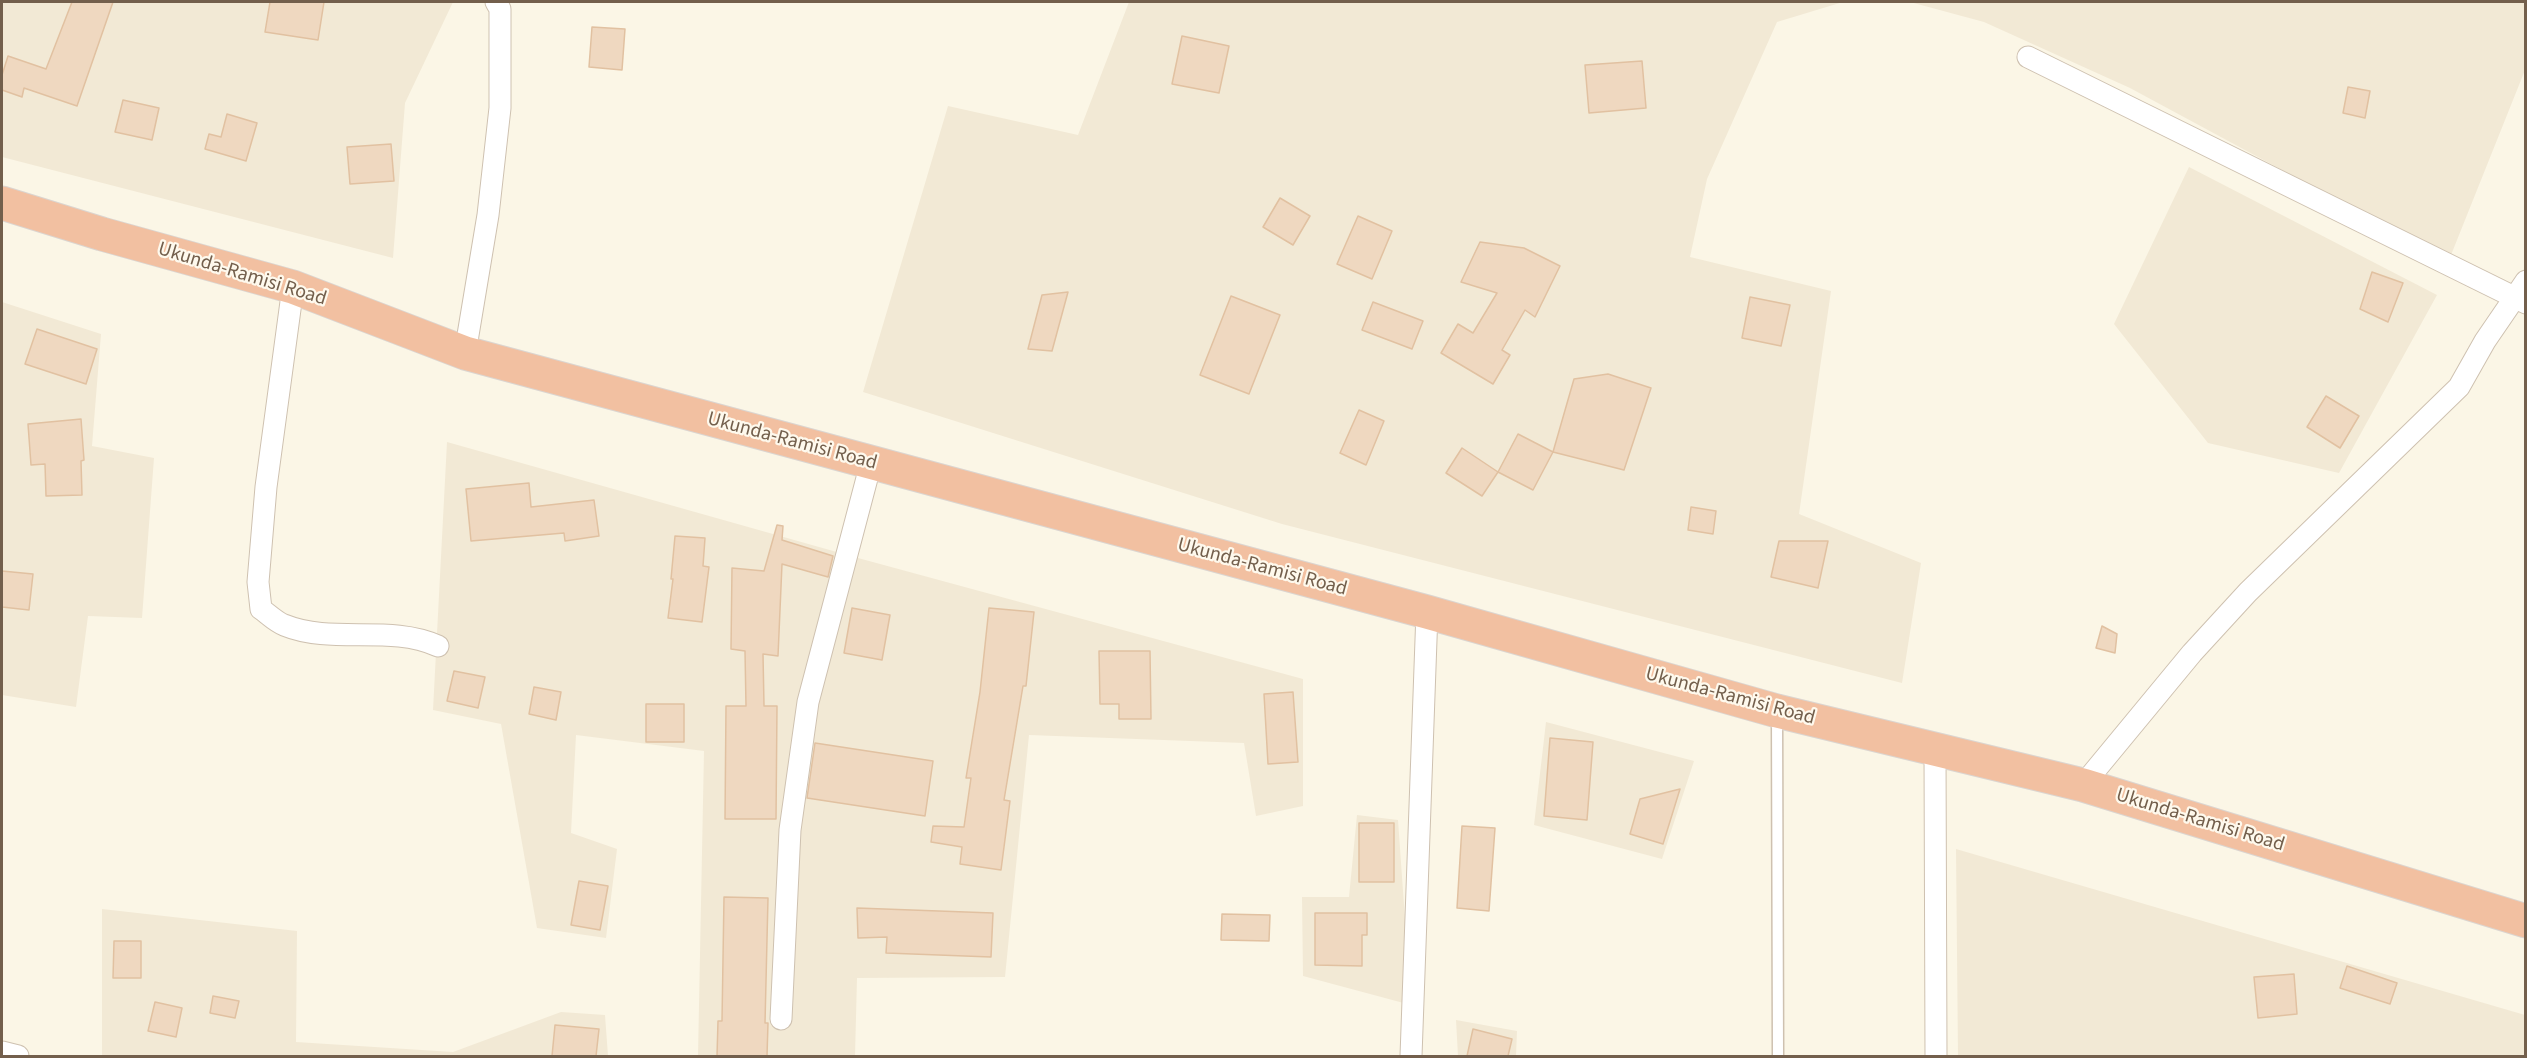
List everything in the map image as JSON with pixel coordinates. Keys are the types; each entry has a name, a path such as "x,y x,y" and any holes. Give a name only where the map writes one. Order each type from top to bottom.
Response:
{"highway":[{"name":"Ukunda-Ramisi Road","path":"2,203 102,234 293,286 465,353 1426,612 1777,711 2083,785 2526,921"}],"street":[{"path":"465,353 488,215 500,108 500,9 496,2"},
{"path":"2028,57 2522,294 2485,341 2459,387 2248,592 2192,653 2083,785"},
{"path":"293,286 266,487 258,582 261,609 283,625 318,633 420,638 438,646"},
{"path":"781,1019 790,830 808,702 871,463"},
{"path":"1411,1056 1426,612"},
{"path":"1935,750 1936,1056"},
{"path":"2,1052 18,1056"}],"lane":[{"path":"1777,711 1778,1056"}],"shaded area":[{"path":"2,2 453,2 405,103 393,258 2,157"},
{"path":"1129,2 1843,2 1777,22 1707,179 1690,257 1831,291 1799,514 1921,563 1902,683 1282,524 863,392 948,106 1078,135"},
{"path":"1910,2 2525,2 2525,70 2449,260 2130,88 1984,22"},
{"path":"2189,167 2437,295 2339,473 2208,443 2114,324"},
{"path":"2,302 101,334 92,446 154,458 142,618 88,616 76,707 2,695"},
{"path":"447,442 858,558 1303,679 1303,806 1256,816 1244,743 1029,735 1005,977 857,978 855,1056 698,1056 704,751 576,735 571,833 617,849 606,938 537,928 501,724 433,710"},
{"path":"1546,722 1694,761 1662,859 1534,825"},
{"path":"1357,815 1398,820 1411,1005 1303,976 1302,897 1349,897"},
{"path":"1956,849 2525,1015 2525,1056 1958,1056"},
{"path":"102,909 297,931 296,1042 453,1052 561,1012 605,1015 608,1056 102,1056"},
{"path":"1456,1020 1517,1031 1516,1056 1458,1056"}],"building":[{"path":"72,2 113,2 77,106 24,88 22,97 2,90 2,75 8,56 46,69"},
{"path":"270,2 324,2 318,40 265,32"},
{"path":"592,27 625,29 622,70 589,67"},
{"path":"1182,36 1229,46 1219,93 1172,84"},
{"path":"1642,61 1646,108 1589,113 1585,65"},
{"path":"2348,87 2370,91 2365,118 2343,113"},
{"path":"123,100 159,108 152,140 115,132"},
{"path":"227,114 257,123 246,161 205,149 209,134 221,137"},
{"path":"391,144 394,181 350,184 347,147"},
{"path":"1280,198 1310,216 1293,245 1263,227"},
{"path":"1358,216 1392,231 1372,279 1337,264"},
{"path":"1480,242 1524,248 1560,266 1535,317 1525,310 1502,350 1510,355 1493,384 1441,353 1458,324 1473,333 1497,293 1461,282"},
{"path":"2372,272 2403,283 2388,322 2360,309"},
{"path":"1068,292 1052,351 1028,349 1042,295"},
{"path":"1231,296 1280,315 1249,394 1200,375"},
{"path":"1750,297 1790,305 1781,346 1742,338"},
{"path":"1373,302 1423,321 1412,349 1362,330"},
{"path":"37,329 97,349 86,384 25,364"},
{"path":"1608,374 1651,388 1624,470 1553,452 1574,379"},
{"path":"2326,396 2359,416 2340,448 2307,427"},
{"path":"1359,410 1384,421 1366,465 1340,453"},
{"path":"81,419 84,460 81,461 82,495 46,496 45,464 31,465 28,424"},
{"path":"1518,434 1553,452 1533,490 1498,472"},
{"path":"1462,448 1498,472 1482,496 1446,473"},
{"path":"529,483 531,507 594,500 599,536 565,541 564,533 471,541 466,489"},
{"path":"1691,507 1716,511 1713,534 1688,530"},
{"path":"777,525 783,526 782,540 833,556 828,577 782,564 778,656 763,654 764,706 777,706 776,819 725,819 726,706 746,706 745,651 731,649 732,568 764,571"},
{"path":"675,536 705,538 703,566 709,567 702,622 668,618"},
{"path":"1779,541 1828,541 1818,588 1771,577"},
{"path":"2,571 33,574 29,610 2,607"},
{"path":"852,608 890,615 882,660 844,653"},
{"path":"989,608 1034,612 1026,686 1023,686 1004,800 1010,801 1001,870 960,864 962,847 931,842 933,826 964,827 971,778 966,778 980,692"},
{"path":"2102,626 2117,634 2115,653 2096,648"},
{"path":"1099,651 1150,651 1151,719 1119,719 1119,704 1100,704"},
{"path":"454,671 485,677 478,708 447,701"},
{"path":"534,687 561,692 556,720 529,714"},
{"path":"1293,692 1298,762 1268,764 1264,694"},
{"path":"646,704 684,704 684,742 646,742"},
{"path":"1550,738 1593,742 1587,820 1544,816"},
{"path":"815,743 933,761 925,816 807,798"},
{"path":"1680,789 1663,844 1630,834 1640,799"},
{"path":"1359,823 1394,823 1394,882 1359,882"},
{"path":"1462,826 1495,828 1489,911 1457,908"},
{"path":"579,881 608,886 600,930 571,925"},
{"path":"724,897 768,898 765,1023 768,1023 767,1056 717,1056 718,1021 722,1021"},
{"path":"857,908 993,913 991,957 886,953 887,937 858,938"},
{"path":"1315,913 1367,913 1367,935 1362,935 1362,966 1315,965"},
{"path":"1222,914 1270,915 1269,941 1221,940"},
{"path":"114,941 141,941 141,978 113,978"},
{"path":"2347,966 2397,983 2390,1004 2340,988"},
{"path":"2294,974 2297,1014 2258,1018 2254,977"},
{"path":"213,996 239,1001 235,1018 210,1013"},
{"path":"155,1002 182,1008 176,1037 148,1031"},
{"path":"555,1025 599,1029 596,1056 552,1056"},
{"path":"1473,1029 1512,1039 1508,1056 1467,1056"}]}
